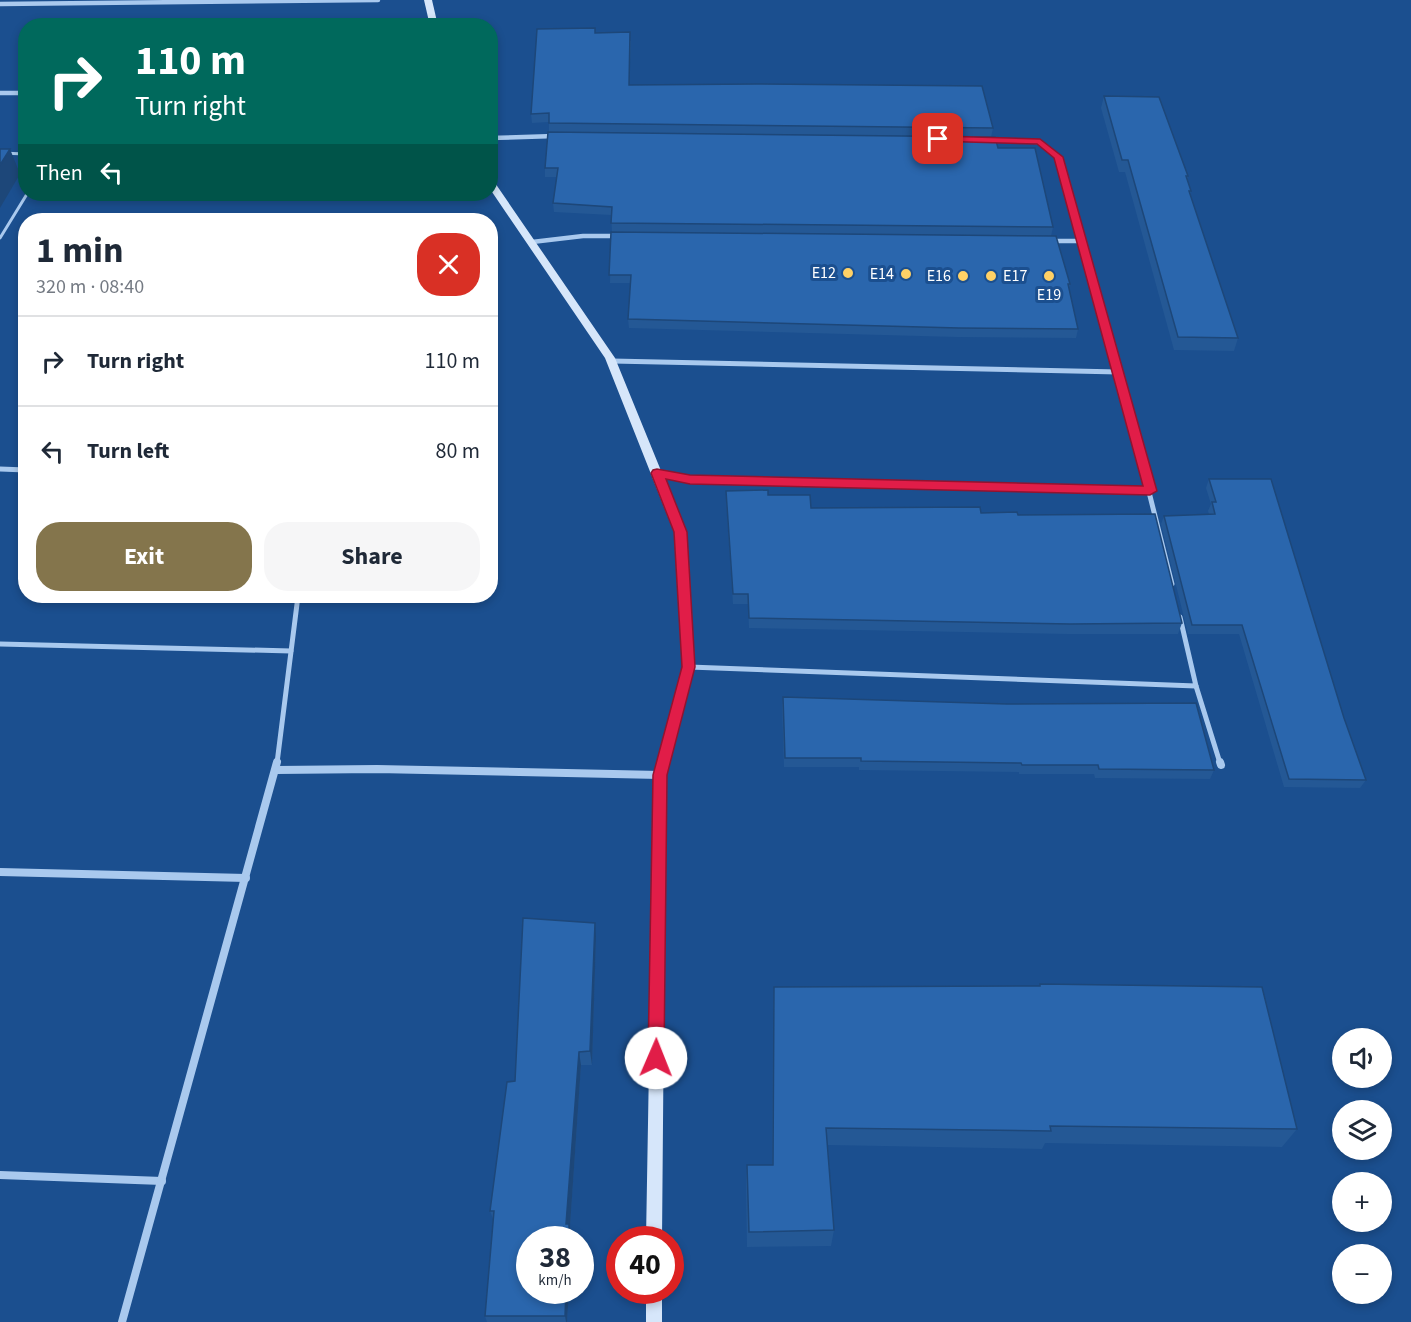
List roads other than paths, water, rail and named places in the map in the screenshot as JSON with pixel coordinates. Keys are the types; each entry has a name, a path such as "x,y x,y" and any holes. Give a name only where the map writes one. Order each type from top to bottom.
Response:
{"street":[{"path":"0,4 378,0"},
{"path":"429,0 432,18"},
{"path":"0,93 18,93"},
{"path":"498,138 556,136"},
{"path":"986,140 1040,141 1058,157 1119,372 1174,594"},
{"path":"498,193 612,362 680,532 689,667 660,775 654,1226"},
{"path":"532,242 583,236 630,237"},
{"path":"1047,241 1083,241"},
{"path":"612,362 1119,372"},
{"path":"0,469 18,470"},
{"path":"657,473 690,480 1150,491"},
{"path":"122,1322 276,770 297,603"},
{"path":"1177,606 1196,686 1221,765"},
{"path":"0,644 291,651"},
{"path":"689,667 1196,686"},
{"path":"276,770 377,769 660,775"},
{"path":"0,872 246,878"},
{"path":"0,1175 162,1181"},
{"path":"654,1304 654,1322"}],"lane":[{"path":"0,153 18,154"},
{"path":"0,238 23,201"}],"place":[{"name":"E12","path":"848,273"},
{"name":"E14","path":"906,274"},
{"name":"E16","path":"963,276"},
{"name":"E17","path":"991,276"},
{"name":"E19","path":"1049,276"}]}
